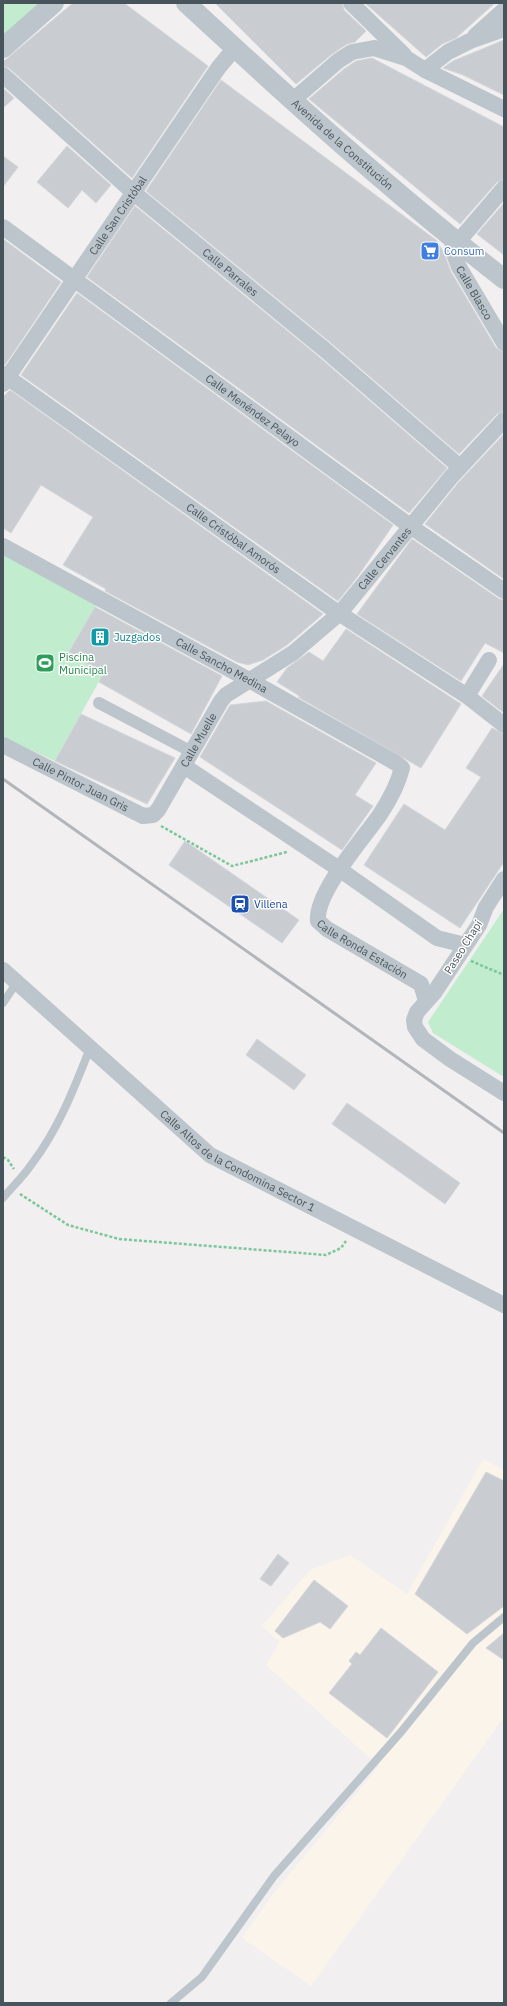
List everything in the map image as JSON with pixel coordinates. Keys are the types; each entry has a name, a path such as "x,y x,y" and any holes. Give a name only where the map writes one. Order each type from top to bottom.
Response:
{"street":[{"path":"3,48 54,3"},
{"name":"Avenida de la Constitución","path":"186,3 292,101 455,241 504,280"},
{"path":"351,3 406,58 425,70 504,110"},
{"path":"470,41 504,10"},
{"path":"425,70 448,52 470,41 504,29"},
{"name":"Calle San Cristóbal","path":"4,379 74,281 219,67 235,48"},
{"path":"292,101 338,61 352,52 374,48 406,58"},
{"name":"Calle Parrales","path":"3,75 134,193 324,349 460,467"},
{"path":"455,241 504,188"},
{"name":"Calle Menéndez Pelayo","path":"3,227 74,281 410,526 504,591"},
{"name":"Calle Blasco","path":"455,241 459,267 504,343"},
{"name":"Calle Cristóbal Amorós","path":"4,379 340,613 467,696 504,725"},
{"name":"Calle Cervantes","path":"251,681 293,653 340,613 460,467 504,420"},
{"name":"Calle Sancho Medina","path":"3,546 251,681 396,763 402,768 395,788 382,812 339,869"},
{"path":"467,696 489,660"},
{"name":"Calle Muelle","path":"157,816 221,701 226,695 251,681"},
{"path":"99,703 192,752"},
{"name":"Calle Pintor Juan Gris","path":"3,745 143,816 157,816"},
{"path":"184,766 339,869 437,938 466,952"},
{"name":"Calle Ronda Estación","path":"339,869 319,907 318,921 327,929 421,984 422,1007"},
{"name":"Paseo Chapí","path":"422,1007 466,952 486,907 504,879"},
{"name":"Calle Altos de la Condomina Sector 1","path":"3,970 210,1155 504,1305"},
{"path":"422,1007 414,1020 415,1027 423,1039 504,1093"}],"lane":[{"path":"3,1003 17,982"},
{"path":"3,1198 34,1162 56,1127 68,1103 90,1048"},
{"path":"171,2003 202,1977 274,1876 401,1732 473,1643 504,1617"}],"path":[{"path":"157,816 232,866 290,851"},
{"path":"466,952 504,975"},
{"path":"3,1157 8,1160 20,1178"},
{"path":"12,1188 31,1202 68,1225 119,1239 326,1255 341,1248 354,1229"}],"shaded area":[{"path":"483,1459 504,1470 504,1717 311,1986 242,1938 273,1894 379,1766 266,1665 279,1642 262,1626 310,1570 350,1555 407,1594"}],"green space":[{"path":"3,3 44,3 3,37"},
{"name":"Piscina Municipal","path":"3,554 96,605 69,652 103,674 55,761 3,737"},
{"path":"504,909 504,1077 433,1033 428,1022"}],"building":[{"path":"73,3 124,3 208,66 132,178 9,68 3,66 3,62"},
{"path":"215,3 342,3 344,10 366,31 355,42 347,44 332,54 296,84"},
{"path":"365,3 495,3 456,38 442,44 426,57"},
{"path":"504,40 504,95 463,75 443,68 453,61"},
{"path":"372,58 504,127 504,179 497,182 460,224 309,99 344,69 356,61"},
{"path":"221,80 436,240 444,253 451,272 496,348 504,352 504,411 497,414 459,454 330,342 146,191"},
{"path":"3,88 14,98 3,108"},
{"path":"67,146 111,185 96,203 82,190 68,208 37,182"},
{"path":"3,156 18,167 3,187"},
{"path":"504,203 504,255 477,234"},
{"path":"135,206 318,356 447,468 409,513 87,277"},
{"path":"3,239 61,282 5,365 3,365"},
{"path":"77,293 393,525 358,576 338,601 21,375"},
{"path":"10,390 323,614 287,645 263,660 248,665 237,662 105,591 106,589 63,565 93,517 41,485 11,533 3,528 3,397"},
{"path":"504,434 504,579 425,524 458,483"},
{"path":"412,539 499,599 504,600 504,653 485,643 461,681 357,614"},
{"path":"95,607 222,676 191,734 99,682 103,674 69,652"},
{"path":"346,629 461,704 421,768 298,697 301,697 277,682 287,668 309,652 323,661"},
{"path":"504,664 504,713 482,696"},
{"path":"266,701 376,763 355,795 373,806 342,850 200,757 230,705"},
{"path":"81,714 175,758 147,804 55,761"},
{"path":"492,728 504,734 504,862 460,928 364,865 404,804 445,830 481,777 466,768"},
{"path":"185,841 299,920 282,943 169,865"},
{"path":"257,1039 306,1075 294,1090 246,1055"},
{"path":"347,1103 460,1183 445,1204 332,1124"},
{"path":"486,1472 504,1481 504,1606 467,1634 415,1594"},
{"path":"278,1554 289,1563 271,1586 260,1579"},
{"path":"314,1580 348,1606 330,1629 320,1622 283,1638 275,1631"},
{"path":"381,1628 438,1672 387,1738 329,1693 352,1664 349,1661 356,1652 360,1655"},
{"path":"504,1633 504,1660 486,1648"}],"railway":[{"path":"3,779 504,1133"}],"place":[{"name":"Consum","path":"430,251"},
{"name":"Juzgados","path":"100,637"},
{"name":"Piscina Municipal","path":"45,663"},
{"name":"Villena","path":"240,904"}]}
